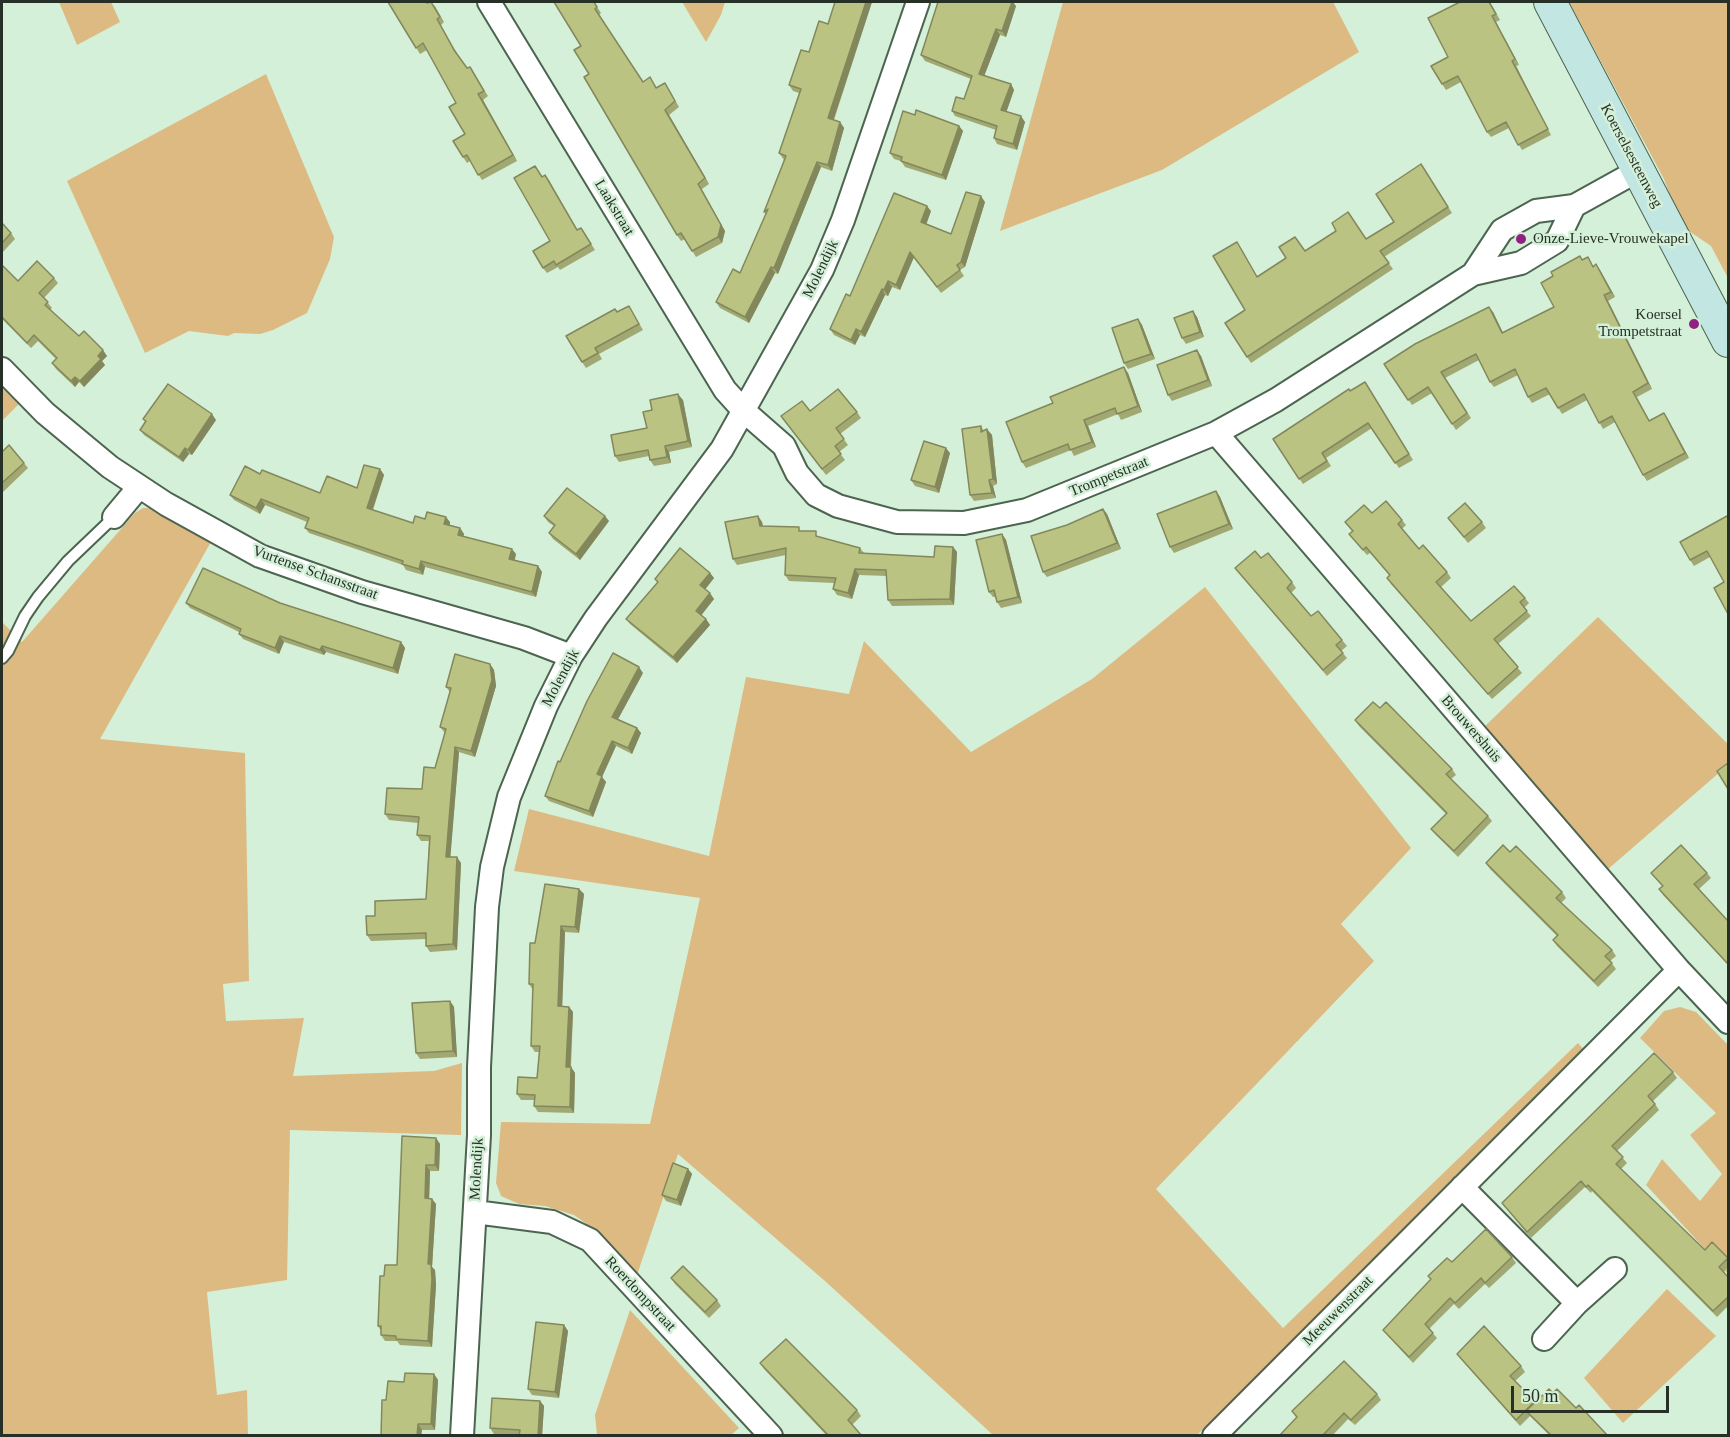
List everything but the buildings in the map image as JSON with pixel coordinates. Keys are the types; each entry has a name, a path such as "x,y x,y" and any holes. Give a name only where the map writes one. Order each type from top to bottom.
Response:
{"street":[{"name":"Laakstraat","path":"489,2 715,376 744,411"},
{"name":"Molendijk","path":"462,1436 480,1136 480,1033 487,907 492,867 509,797 546,706 571,656 596,618 722,449 829,256 918,2"},
{"name":"Koerselsesteenweg","path":"1550,2 1728,341"},
{"name":"Trompetstraat","path":"1473,274 1502,230 1536,211 1574,206 1639,170"},
{"name":"Trompetstraat","path":"744,411 784,446 797,473 816,495 867,516 931,525 985,520 1027,510 1216,433 1276,400 1473,274 1521,264 1557,241 1574,206"},
{"name":"Vurtense Schansstraat","path":"2,369 45,413 110,467 140,487 260,556 362,592 524,638 571,656"},
{"name":"Brouwershuis","path":"1216,433 1679,970 1728,1022"},
{"path":"114,517 140,487"},
{"name":"Meeuwenstraat","path":"1214,1436 1679,970"},
{"path":"1462,1187 1577,1303"},
{"name":"Roerdompstraat","path":"475,1212 552,1222 590,1240 771,1436"},
{"path":"1544,1338 1577,1303 1615,1269"}],"lane":[{"path":"2,658 8,651 24,616 43,591 68,561 114,517"}],"shaded area":[{"path":"59,2 111,2 120,22 77,45"},
{"path":"682,2 725,2 721,15 706,42"},
{"path":"1063,2 1333,2 1359,52 1162,170 1000,231"},
{"path":"1569,2 1728,2 1728,278 1711,246 1686,229 1677,214 1664,179"},
{"path":"266,74 334,237 330,259 307,313 260,334 234,333 228,336 189,331 145,353 67,181"},
{"path":"2,388 19,404 2,421"},
{"path":"143,508 152,508 212,540 100,739 245,753 249,981 223,984 226,1021 304,1018 293,1076 434,1071 462,1063 461,1135 290,1130 287,1280 207,1292 217,1395 247,1390 248,1435 2,1435 2,622 22,642 135,513"},
{"path":"1205,587 1411,848 1341,924 1374,961 1156,1189 1283,1328 1578,1043 1586,1052 1197,1435 993,1435 825,1281 678,1154 637,1275 602,1235 574,1215 545,1206 519,1204 501,1196 496,1183 501,1122 650,1124 700,898 514,871 529,809 709,856 746,677 849,694 864,641 971,752 1092,679"},
{"path":"1598,617 1728,744 1728,765 1607,870 1482,729"},
{"path":"1680,1007 1696,1012 1728,1045 1728,1274 1646,1185 1662,1159 1700,1201 1722,1174 1690,1135 1716,1113 1640,1038 1664,1011"},
{"path":"1667,1289 1716,1336 1623,1423 1584,1378"},
{"path":"630,1310 739,1428 731,1435 597,1435 595,1415"}],"place":[{"name":"Onze-Lieve-Vrouwekapel","path":"1521,239"},
{"name":"Koersel Trompetstraat","path":"1694,324"}]}
